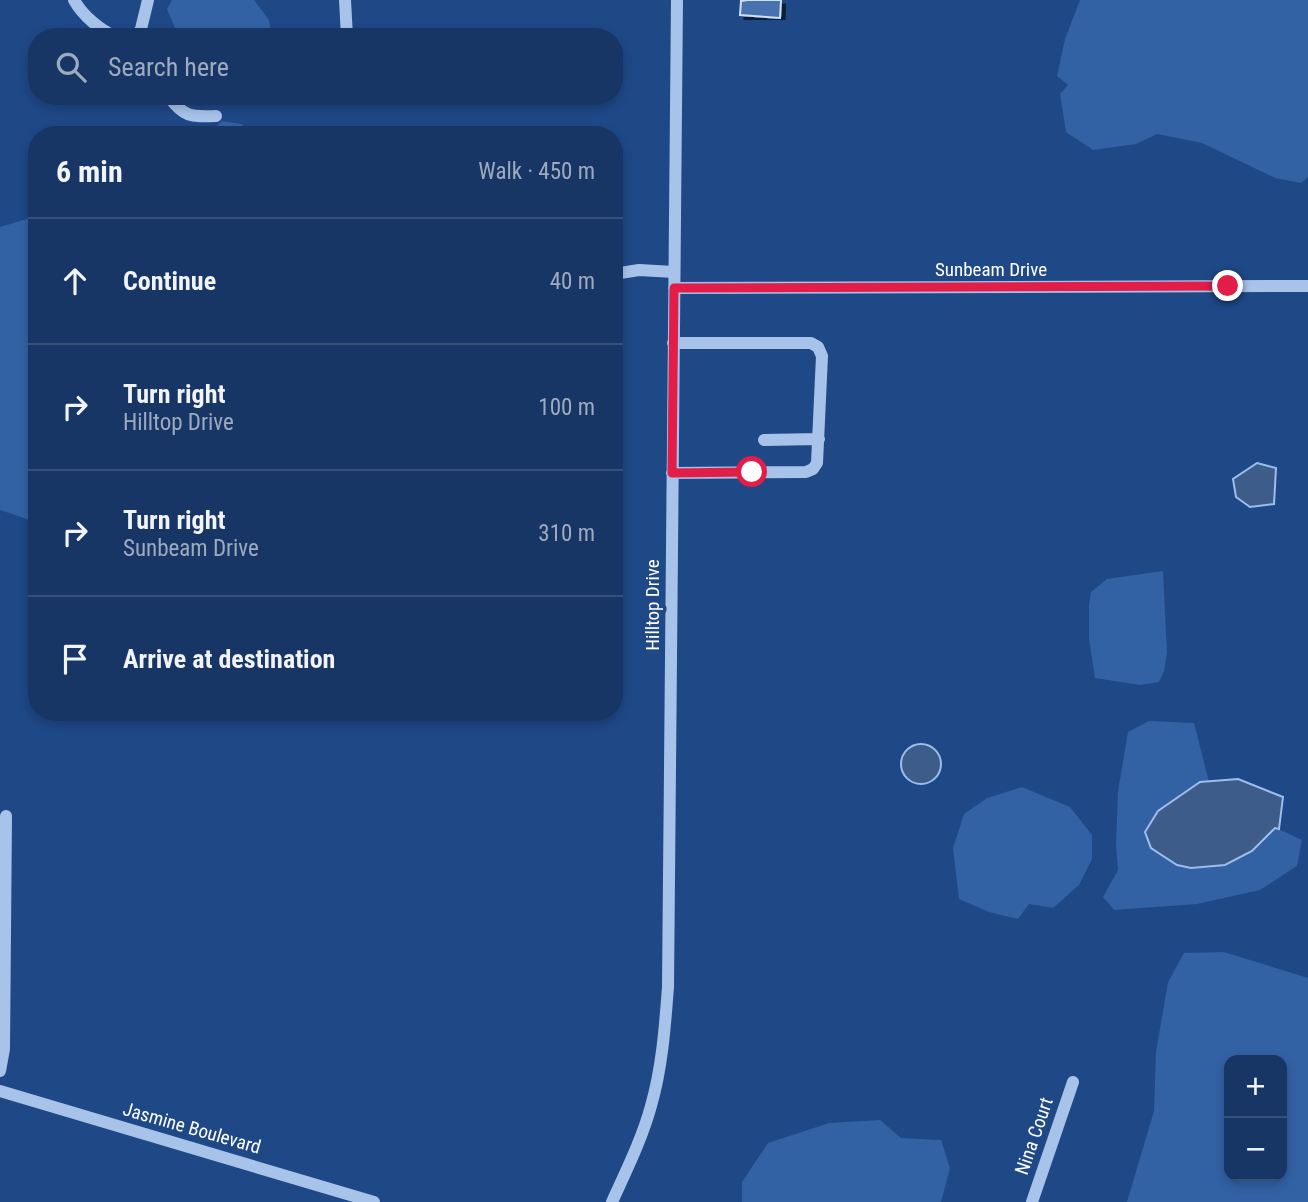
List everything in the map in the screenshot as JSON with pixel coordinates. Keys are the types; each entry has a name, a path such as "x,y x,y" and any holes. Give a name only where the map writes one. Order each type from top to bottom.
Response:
{"street":[{"path":"74,0 80,11 102,28"},
{"path":"141,28 148,0"},
{"path":"345,0 347,28"},
{"name":"Hilltop Drive","path":"612,1202 630,1163 651,1105 664,1039 668,987 677,0"},
{"path":"175,105 181,113 193,117 216,116"},
{"path":"623,273 639,270 674,272"},
{"name":"Sunbeam Drive","path":"674,288 1308,286"},
{"path":"672,473 806,472 813,468 817,463 822,356 818,347 810,343 673,343"},
{"path":"764,440 818,439"},
{"path":"0,1072 4,1049 6,816"},
{"name":"Nina Court","path":"1032,1202 1073,1083"},
{"name":"Jasmine Boulevard","path":"0,1091 374,1202"}],"shaded area":[{"path":"172,0 254,0 269,20 270,28 175,28 167,9"},
{"path":"1080,0 1308,0 1308,177 1301,183 1275,178 1202,143 1157,134 1136,144 1093,150 1066,132 1060,94 1068,85 1057,76 1065,39"},
{"path":"222,121 244,126 217,126"},
{"path":"28,219 28,519 0,510 0,227"},
{"path":"1257,463 1276,468 1274,504 1250,507 1236,497 1233,479"},
{"path":"1163,571 1167,653 1159,682 1140,685 1095,678 1089,639 1091,592 1107,579"},
{"path":"1149,721 1194,723 1209,782 1200,782 1179,795 1252,851 1276,828 1302,840 1297,866 1260,890 1197,904 1114,910 1103,897 1118,870 1118,791 1128,732"},
{"path":"921,744 935,750 941,764 935,778 921,784 907,778 901,764 907,750"},
{"path":"1238,779 1283,797 1279,829 1275,828 1252,851 1225,865 1191,868 1177,865 1151,848 1145,832 1158,811 1200,782"},
{"path":"1022,787 1070,807 1092,835 1092,859 1079,885 1053,908 1029,904 1018,919 989,912 959,899 953,848 964,814 987,798"},
{"path":"1224,952 1308,978 1308,1202 1127,1202 1154,1111 1156,1052 1168,982 1184,953"},
{"path":"880,1120 901,1138 941,1140 950,1168 941,1202 742,1202 742,1182 768,1143 829,1123"}],"building":[{"path":"781,0 780,18 740,15 741,1"}],"route":[{"path":"752,472 672,473 674,288 1228,286"}]}
